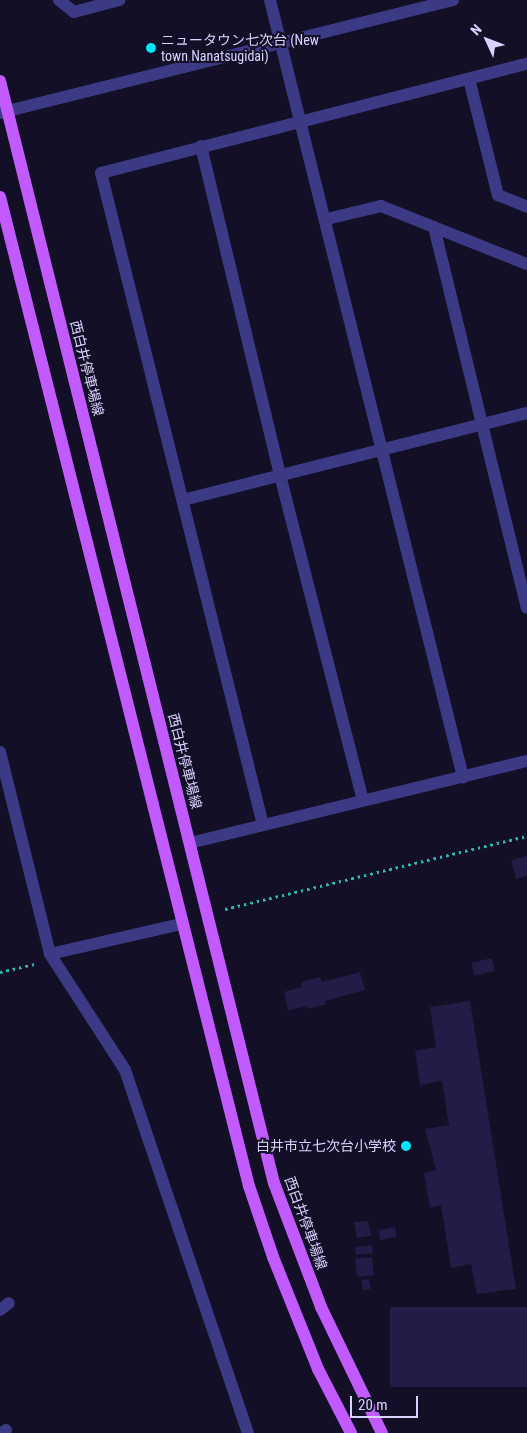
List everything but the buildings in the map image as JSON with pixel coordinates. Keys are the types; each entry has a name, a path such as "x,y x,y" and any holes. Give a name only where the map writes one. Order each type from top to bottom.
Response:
{"main road":[{"name":"西白井停車場線","path":"0,81 4,113 190,843 274,1183 321,1306 382,1433"},
{"path":"0,197 181,924 249,1186 273,1257 314,1361 351,1433"}],"street":[{"path":"59,0 74,12 119,0"},
{"path":"270,0 299,121 327,219 463,777"},
{"path":"4,113 453,0"},
{"path":"263,824 101,173 527,64"},
{"path":"469,79 498,195 527,207"},
{"path":"201,146 280,475 363,800"},
{"path":"327,219 381,206 527,264"},
{"path":"434,227 527,608"},
{"path":"183,500 527,413"},
{"path":"0,752 50,954 125,1070 248,1433"},
{"path":"190,843 527,761"},
{"path":"50,954 181,924"}],"path":[{"path":"225,909 527,836"},
{"path":"0,972 38,963 50,954"}],"place":[{"name":"ニュータウン七次台 (New town Nanatsugidai)","path":"151,48"},
{"name":"白井市立七次台小学校","path":"406,1146"}]}
